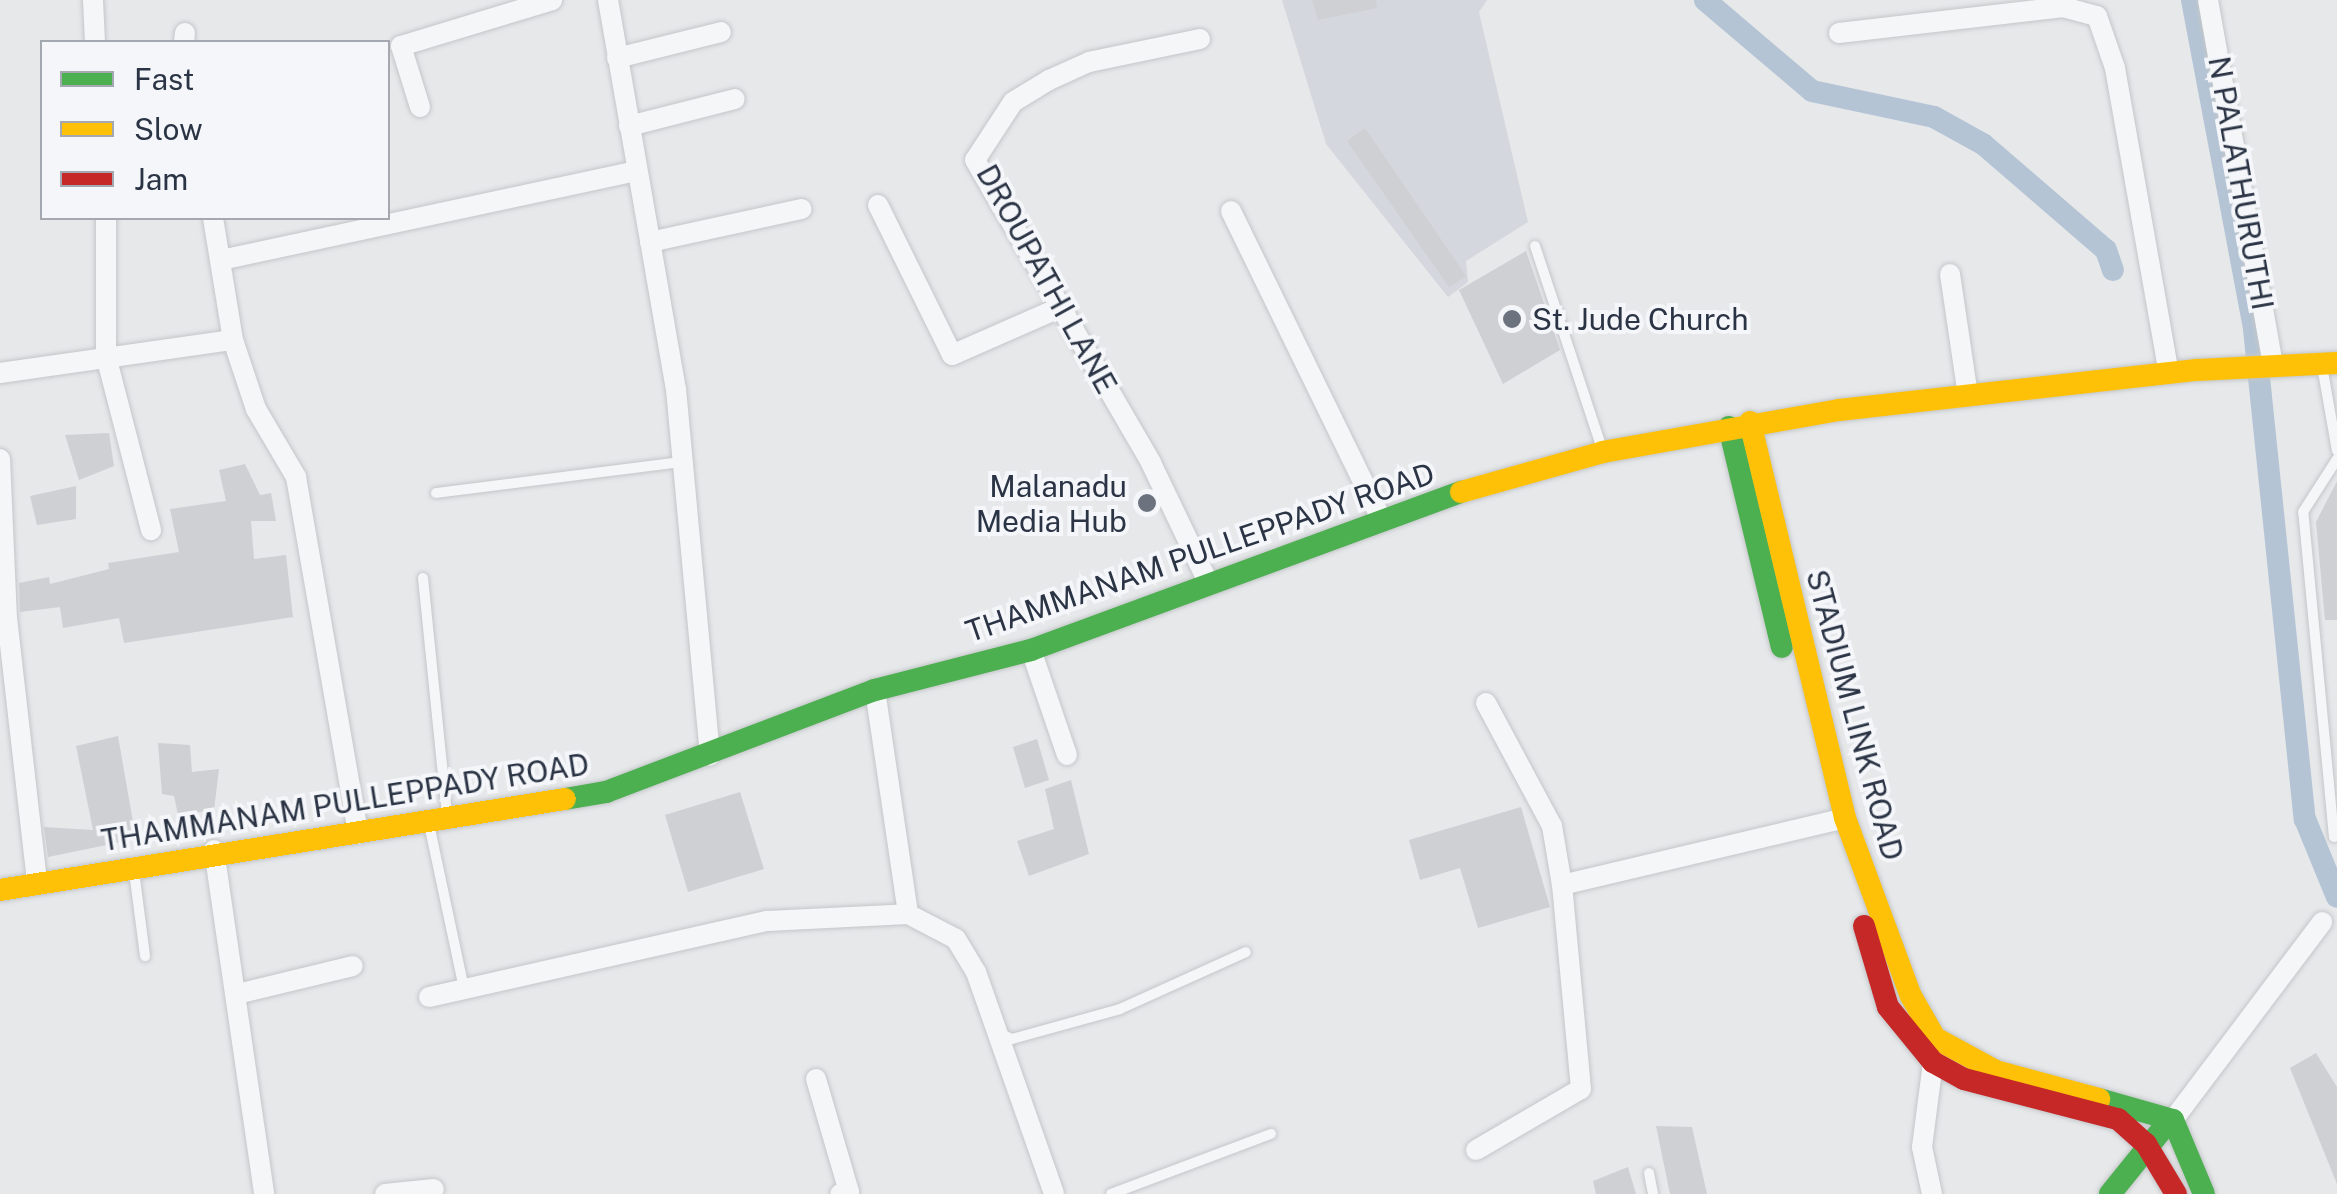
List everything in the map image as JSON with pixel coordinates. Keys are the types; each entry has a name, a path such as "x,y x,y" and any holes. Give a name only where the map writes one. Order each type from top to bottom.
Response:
{"main road":[{"name":"THAMMANAM PULLEPPADY ROAD","path":"0,890 214,850 358,834 606,792 875,690 1031,650 1382,520 1603,452 1740,425 1968,396 2197,370 2322,364"},
{"name":"THAMMANAM PULLEPPADY ROAD","path":"2197,370 2226,384 2268,381 2322,364"},
{"name":"STADIUM LINK ROAD","path":"1740,425 1888,1007 1933,1062 1964,1079 2118,1119 2146,1144 2176,1194"},
{"name":"STADIUM LINK ROAD","path":"1839,819 1911,996 1936,1038 1996,1071 2173,1120"},
{"path":"2110,1194 2146,1144 2173,1120 2204,1194"}],"street":[{"path":"93,0 96,40"},
{"path":"420,107 401,46 552,0"},
{"path":"608,0 650,242 682,462 710,755"},
{"name":"N PALATHURUTHI","path":"2208,0 2272,366"},
{"path":"1839,34 2062,7 2097,16 2115,68 2170,373"},
{"path":"618,58 721,32"},
{"name":"DROUPATHI LANE","path":"1200,39 1089,62 1050,80 1013,102 976,160 1057,308 1151,464 1208,582"},
{"path":"629,126 734,99"},
{"path":"221,260 637,171"},
{"path":"878,205 952,355 1057,308"},
{"path":"650,242 801,208"},
{"path":"1231,211 1382,520"},
{"path":"106,220 106,356 151,530"},
{"path":"213,220 233,340 256,409 296,477 358,834"},
{"path":"1950,274 1968,396"},
{"path":"0,373 233,340"},
{"path":"0,459 7,618 38,884"},
{"path":"1031,650 1067,755"},
{"path":"875,690 908,914"},
{"path":"1476,1150 1581,1089 1562,885 1552,826 1486,703"},
{"path":"1562,885 1839,819"},
{"path":"214,850 264,1194"},
{"path":"428,997 767,921 908,914 956,939 997,1032 1054,1194"},
{"path":"2173,1120 2322,922"},
{"path":"237,994 353,966"},
{"path":"1932,1194 1922,1147 1933,1062"},
{"path":"816,1079 849,1192 840,1194"},
{"path":"385,1194 434,1189"}],"lane":[{"path":"1535,246 1603,452"},
{"path":"2322,364 2337,451"},
{"path":"2334,837 2303,512 2337,459"},
{"path":"436,492 682,462"},
{"path":"423,578 438,822 464,989"},
{"path":"134,865 145,956"},
{"path":"997,1032 1012,1039 1120,1008 1246,952"},
{"path":"1112,1194 1272,1134"},
{"path":"1649,1174 1653,1194"}],"shaded area":[{"path":"1282,0 1487,0 1479,12 1528,222 1466,261 1468,282 1448,297 1326,144"}],"building":[{"path":"1312,0 1376,0 1377,8 1318,20"},
{"path":"1365,128 1466,276 1449,287 1347,141"},
{"name":"St. Jude Church","path":"1526,251 1560,350 1503,384 1459,290"},
{"path":"109,433 114,466 79,480 65,435"},
{"path":"245,464 260,495 271,493 276,521 251,521 254,559 286,555 293,617 124,643 119,618 63,628 60,607 20,612 19,583 49,577 50,584 109,569 108,563 179,552 170,509 226,501 219,470"},
{"path":"2337,481 2337,620 2325,620 2316,522"},
{"path":"76,486 76,519 37,525 30,496"},
{"path":"118,736 136,839 48,857 44,827 93,830 76,746"},
{"path":"1037,739 1049,780 1025,788 1013,747"},
{"path":"158,743 190,745 192,772 219,769 214,810 178,815 174,796 162,794"},
{"path":"1071,780 1089,854 1029,876 1017,841 1054,829 1045,789"},
{"path":"740,792 764,869 688,892 665,815"},
{"path":"1521,807 1550,907 1478,928 1460,868 1420,880 1409,840"},
{"path":"2316,1053 2337,1087 2337,1184 2290,1068"},
{"path":"1656,1126 1692,1127 1707,1194 1670,1194"},
{"path":"1628,1167 1636,1194 1596,1194 1593,1181"}],"waterway":[{"path":"1705,0 1812,91 1934,117 1983,144 2106,250 2113,270"},
{"path":"2192,0 2254,329 2305,819 2337,897"}],"traffic: fast":[{"path":"1729,427 1782,647"},
{"path":"565,799 606,792 875,690 1031,650 1461,492"},
{"path":"2099,1099 2173,1120 2204,1194"},
{"path":"2110,1194 2160,1132"}],"traffic: slow":[{"path":"1461,492 1603,452 1839,410 2197,370 2337,363"},
{"path":"1750,422 1845,818 1911,996 1935,1038 1996,1071 2099,1099"},
{"path":"0,890 565,799"}],"traffic: jam":[{"path":"1864,926 1888,1007 1933,1062 1964,1079 2118,1119 2146,1144 2176,1194"}],"place":[{"name":"St. Jude Church","path":"1512,319"},
{"name":"Malanadu Media Hub","path":"1147,503"}]}
